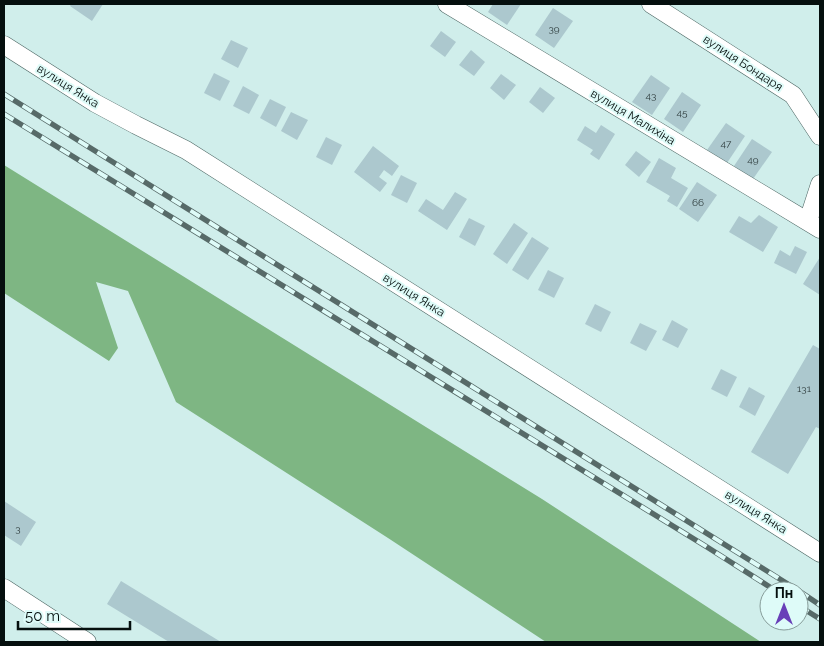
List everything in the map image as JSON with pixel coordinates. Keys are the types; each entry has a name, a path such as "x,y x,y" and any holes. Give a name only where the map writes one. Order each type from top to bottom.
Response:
{"street":[{"name":"вулиця Малихіна","path":"447,4 814,225"},
{"name":"вулиця Бондаря","path":"651,4 793,95 820,136"},
{"name":"вулиця Янка","path":"4,45 95,103 186,150 820,553"},
{"path":"814,225 820,184"},
{"path":"4,588 87,642"}],"green space":[{"path":"4,165 542,499 761,642 546,642 176,402 128,291 96,282 118,348 109,361 4,293"}],"building":[{"path":"71,4 103,4 92,21 70,6"},
{"path":"493,4 521,4 507,25 488,12"},
{"path":"553,8 573,21 554,48 535,35"},
{"path":"441,31 456,42 445,57 430,46"},
{"path":"231,40 248,48 238,68 221,59"},
{"path":"471,50 485,62 474,76 459,65"},
{"path":"214,73 230,81 220,101 204,93"},
{"path":"501,74 516,85 504,100 490,88"},
{"path":"651,75 670,88 652,115 632,102"},
{"path":"243,86 259,95 249,114 233,106"},
{"path":"540,87 555,98 543,113 529,102"},
{"path":"682,92 701,105 683,132 664,119"},
{"path":"270,99 286,107 276,127 260,118"},
{"path":"291,112 308,120 297,140 281,131"},
{"path":"726,123 745,136 727,163 707,150"},
{"path":"601,125 615,134 599,160 590,154 593,150 577,140 585,126 596,133"},
{"path":"326,137 342,145 332,165 316,157"},
{"path":"752,139 772,152 753,179 734,166"},
{"path":"373,146 399,166 392,176 384,170 379,177 387,183 380,192 354,172"},
{"path":"636,151 651,162 639,177 625,165"},
{"path":"659,158 676,168 671,178 688,188 677,207 667,201 670,196 646,182"},
{"path":"401,175 417,183 407,203 391,195"},
{"path":"697,182 717,195 698,222 679,209"},
{"path":"455,192 467,199 447,230 418,211 426,199 443,210"},
{"path":"759,215 778,227 763,252 729,232 739,216 751,223"},
{"path":"469,218 485,226 475,246 459,237"},
{"path":"514,223 528,233 507,264 493,254"},
{"path":"532,237 549,248 528,280 512,270"},
{"path":"795,246 807,252 796,274 774,263 780,250 790,256"},
{"path":"820,257 820,295 803,284"},
{"path":"548,270 564,278 554,298 538,290"},
{"path":"595,304 611,312 601,332 585,324"},
{"path":"672,320 688,329 678,348 662,340"},
{"path":"640,323 657,331 646,351 630,343"},
{"path":"813,345 820,349 820,429 816,427 788,474 751,452"},
{"path":"721,369 737,377 727,397 711,389"},
{"path":"749,387 765,396 755,416 739,407"},
{"path":"4,501 36,522 21,546 4,535"},
{"path":"121,581 221,642 169,642 107,604"}],"railway":[{"path":"4,94 783,581"},
{"path":"4,114 760,581"},
{"path":"809,598 820,605"},
{"path":"809,612 820,619"}]}
